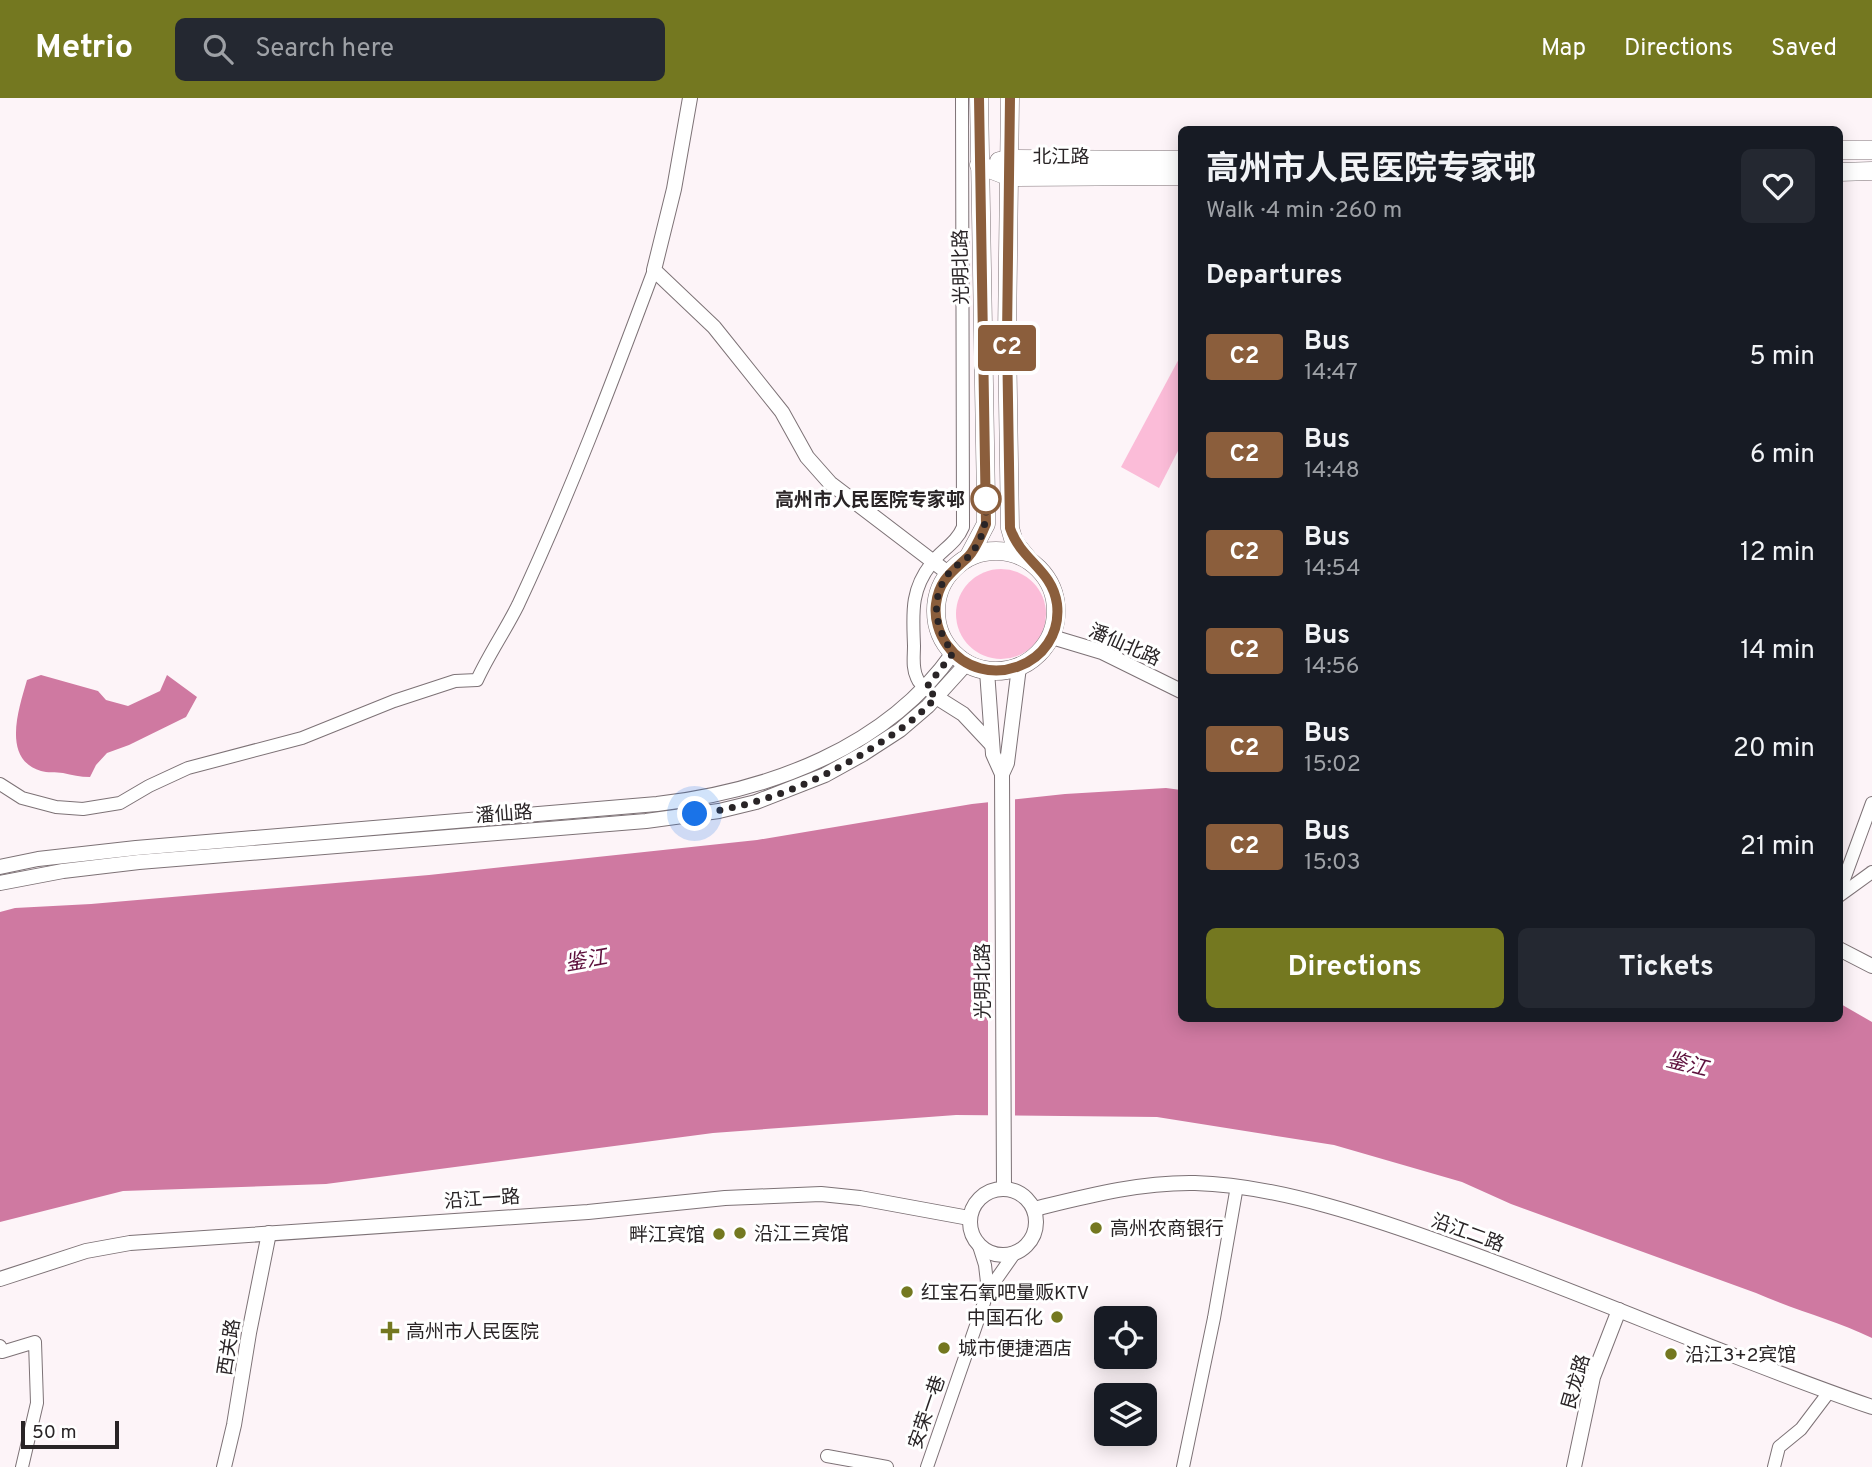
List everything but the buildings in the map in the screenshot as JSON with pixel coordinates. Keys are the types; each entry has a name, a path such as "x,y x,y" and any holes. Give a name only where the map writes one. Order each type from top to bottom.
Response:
{"main road":[{"name":"光明北路","path":"948,573 969,556 986,524 970,165 979,98"},
{"path":"948,573 940,588 936,605 937,622 943,639 960,658 987,671 1003,671 1019,667 1043,650 1052,637 1056,622 1055,594 1043,572 1027,558 1014,541 1010,528 1007,336 1010,98"},
{"path":"1843,150 1872,150"},
{"name":"北江路","path":"1010,168 1178,160"},
{"name":"北江路","path":"970,165 1178,176"},
{"path":"1843,172 1872,171"},
{"path":"969,556 988,551 1008,551 1027,558"}],"street":[{"path":"0,784 23,798 55,807 83,809 120,803 188,768 302,738 394,701 455,681 477,680 516,608 556,521 654,270 674,189 690,98"},
{"path":"962,98 970,165 964,513 959,536 932,562 920,583 911,617 913,666 918,681 931,693 964,714 992,745"},
{"path":"654,270 714,327 782,411 807,457 830,482 948,573"},
{"name":"潘仙北路","path":"1052,637 1102,652 1178,690"},
{"name":"潘仙路","path":"0,883 63,871 139,862 646,821 719,811 794,789 863,754 900,730 960,658"},
{"name":"光明北路","path":"1004,1189 1002,774 1007,762 1019,667"},
{"name":"光明北路","path":"987,671 993,754 1002,774"},
{"name":"潘仙路","path":"0,867 38,859 135,848 701,799 770,781 829,756 931,693"},
{"path":"1843,884 1872,803"},
{"path":"1843,892 1872,872"},
{"path":"1843,951 1872,966"},
{"name":"沿江二路","path":"1034,1209 1154,1184 1237,1186 1310,1202 1396,1226 1872,1407"},
{"path":"1183,1467 1214,1318 1237,1186"},
{"path":"1004,1189 1021,1195 1034,1209 1036,1219 1031,1240 1014,1254 988,1291 985,1265 970,1228 969,1218 972,1208 985,1194 1004,1189"},
{"name":"沿江一路","path":"0,1279 66,1256 130,1243 588,1212 725,1198 821,1194 860,1198 969,1218"},
{"name":"西关路","path":"224,1467 269,1234"},
{"path":"979,1247 996,1255 1014,1254"},
{"name":"安荣一巷","path":"927,1467 988,1291"},
{"name":"艮龙路","path":"1574,1467 1593,1377 1619,1310"},
{"path":"0,1346 2,1352 35,1342 37,1403 22,1467"},
{"path":"1774,1467 1779,1447 1801,1429 1829,1392"},
{"path":"827,1456 887,1467"}],"shaded area":[{"path":"1178,361 1178,451 1159,488 1121,467"},
{"path":"1001,569 1018,573 1033,582 1042,597 1046,614 1042,631 1033,646 1018,655 1001,659 984,655 969,646 960,631 956,614 960,597 969,582 984,573"}],"water":[{"path":"41,675 98,691 106,700 128,706 160,691 167,675 197,697 186,717 107,753 90,777 46,772 29,765 21,756 16,732 27,680"},
{"name":"鉴江","path":"1178,790 1178,1022 1843,1022 1843,1005 1872,1022 1872,1338 1511,1204 1462,1182 1334,1145 1157,1117 956,1115 713,1133 326,1184 123,1191 0,1222 0,912 15,908 429,875 757,840 972,804 1065,794"}],"pier":[{"path":"1015,796 1015,1119 988,1119 988,799"}],"bus line":[{"name":"C2","path":"979,98 986,524 969,556 948,573 940,588 936,605 937,622 943,639 953,653 976,668 1003,671 1019,667 1043,650 1052,637 1057,607 1050,583 1014,541 1010,528 1007,336 1010,98"}],"place":[{"name":"高州市人民医院专家邨","path":"986,499"},
{"name":"高州农商银行","path":"1096,1228"},
{"name":"沿江三宾馆","path":"740,1233"},
{"name":"畔江宾馆","path":"719,1234"},
{"name":"红宝石氧吧量贩KTV","path":"907,1292"},
{"name":"中国石化","path":"1057,1317"},
{"name":"高州市人民医院","path":"390,1331"},
{"name":"城市便捷酒店","path":"944,1348"},
{"name":"沿江3+2宾馆","path":"1671,1354"}],"route":[{"path":"695,814 756,802 825,775 900,730 928,706 936,697 926,688 953,653 943,639 937,622 936,605 940,588 948,573 969,556 981,537 986,524 986,499"}]}
